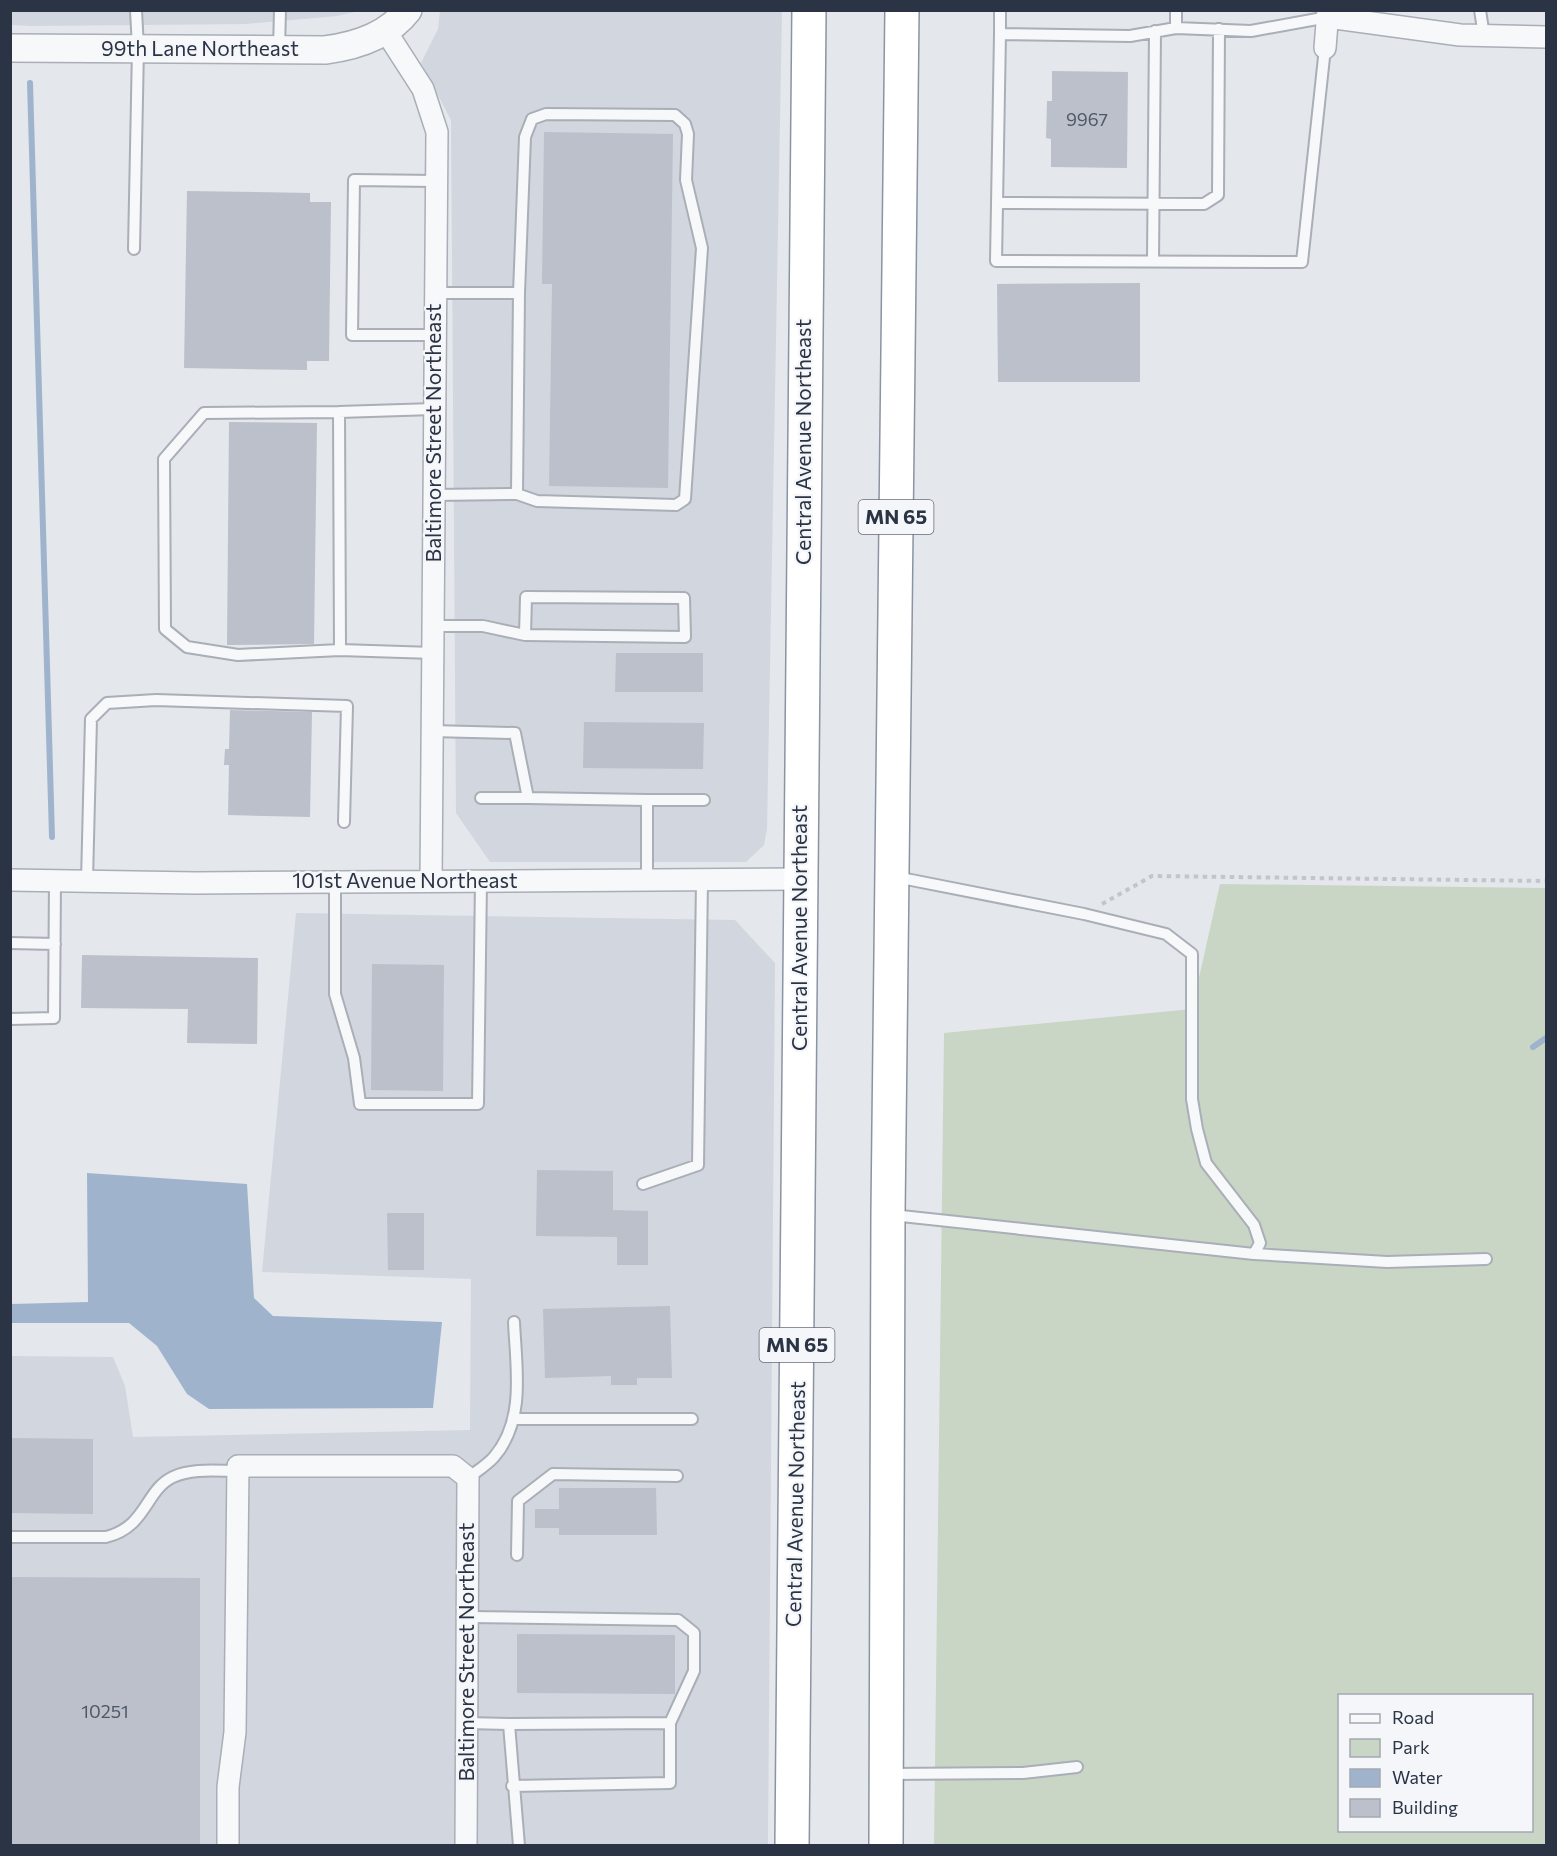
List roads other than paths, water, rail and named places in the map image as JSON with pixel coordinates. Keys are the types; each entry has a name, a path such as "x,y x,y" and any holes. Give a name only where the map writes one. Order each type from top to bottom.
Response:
{"highway":[{"name":"Central Avenue Northeast","path":"792,1845 809,10"},
{"name":"MN 65","path":"886,1845 888,1214 902,10"}],"street":[{"path":"385,30 408,10"},
{"path":"1325,48 1328,14 1460,35 1546,37"},
{"name":"99th Lane Northeast","path":"10,48 279,50 347,47 369,40 385,30"},
{"name":"Baltimore Street Northeast","path":"385,30 423,90 436,132 431,881"},
{"name":"101st Avenue Northeast","path":"10,880 335,882 801,879"},
{"path":"228,1845 228,1787 236,1732 238,1466 460,1472"},
{"name":"Baltimore Street Northeast","path":"460,1472 467,1617 466,1845"}],"lane":[{"path":"134,249 138,48 135,10"},
{"path":"279,50 280,10"},
{"path":"1000,10 996,261 1302,262 1325,48"},
{"path":"1176,10 1176,28"},
{"path":"1480,10 1484,36"},
{"path":"1000,34 1130,36 1176,28 1251,31 1328,14"},
{"path":"997,203 1204,204 1218,195 1219,29"},
{"path":"1153,261 1155,31"},
{"path":"434,495 517,494 548,501 676,505 685,499 702,248 686,180 688,134 685,124 675,115 546,114 532,119 525,137 519,292 517,494"},
{"path":"435,334 352,335 354,180 436,181"},
{"path":"436,292 519,292"},
{"path":"433,653 340,650 238,655 187,647 165,629 164,459 204,413 435,409"},
{"path":"339,412 340,650"},
{"path":"433,626 483,626 525,635 685,637 684,598 526,597 525,635"},
{"path":"87,881 91,719 107,703 156,700 346,706 344,822"},
{"path":"432,731 515,733 528,798"},
{"path":"481,798 704,800"},
{"path":"647,800 647,880"},
{"path":"891,876 1084,914 1166,934 1192,954 1192,1099 1197,1129 1206,1162 1254,1225 1260,1243 1254,1254"},
{"path":"10,1019 54,1018 55,880"},
{"path":"643,1184 698,1165 702,880"},
{"path":"335,882 335,994 354,1058 360,1104 478,1104 481,881"},
{"path":"10,943 55,944"},
{"path":"888,1214 1254,1254 1387,1262 1486,1259"},
{"path":"460,1472 492,1459 507,1439 514,1419 517,1388 514,1322"},
{"path":"514,1419 692,1419"},
{"path":"10,1537 106,1537 119,1534 140,1517 171,1478 198,1471 238,1471"},
{"path":"517,1555 518,1501 553,1474 676,1476"},
{"path":"467,1617 678,1620 694,1633 694,1671 670,1723 670,1783 512,1786"},
{"path":"466,1724 670,1723"},
{"path":"509,1724 512,1786 519,1845"},
{"path":"886,1774 1023,1773 1077,1767"}],"water":[{"path":"87,1173 247,1184 254,1298 273,1316 442,1322 433,1408 209,1409 187,1394 157,1346 129,1323 11,1323 11,1304 88,1302"}],"waterway":[{"path":"30,83 52,837"},
{"path":"1533,1047 1546,1038"}]}
